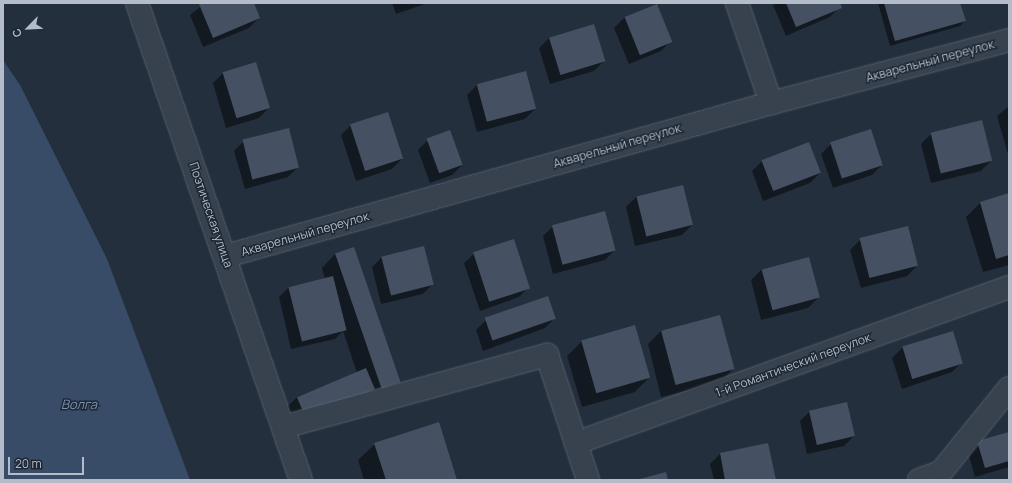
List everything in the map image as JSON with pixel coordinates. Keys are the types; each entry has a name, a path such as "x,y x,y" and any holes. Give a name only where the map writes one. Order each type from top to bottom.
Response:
{"street":[{"name":"Поэтическая улица","path":"137,3 226,256 301,480"},
{"path":"737,3 771,103"},
{"name":"Акварельный переулок","path":"226,256 771,103 1009,40"},
{"name":"1-й Романтический переулок","path":"576,443 1009,287"},
{"path":"283,427 547,355 588,480"},
{"path":"919,480 941,472 1009,388"}],"water":[{"name":"Волга","path":"3,60 20,85 107,259 190,480 3,480"}],"building":[{"path":"254,3 260,18 213,38 199,4"},
{"path":"786,3 840,3 842,8 796,27"},
{"path":"884,3 960,3 966,21 895,41"},
{"path":"657,4 672,42 640,55 625,17"},
{"path":"594,24 605,61 560,75 549,38"},
{"path":"256,62 270,108 237,118 223,72"},
{"path":"526,71 536,109 487,122 477,84"},
{"path":"388,112 403,159 365,171 350,124"},
{"path":"982,120 992,161 941,174 931,133"},
{"path":"289,128 299,168 252,179 242,140"},
{"path":"871,129 883,165 842,178 830,142"},
{"path":"450,130 463,165 439,173 427,139"},
{"path":"809,142 821,173 773,191 761,160"},
{"path":"683,185 693,225 646,236 636,197"},
{"path":"1009,193 1009,255 996,259 980,202"},
{"path":"605,211 616,251 562,265 552,225"},
{"path":"908,226 918,266 869,278 859,238"},
{"path":"514,239 530,288 489,302 473,252"},
{"path":"424,246 434,285 391,295 381,257"},
{"path":"354,247 401,382 382,389 335,254"},
{"path":"809,257 820,298 773,310 762,270"},
{"path":"333,276 347,330 302,341 288,287"},
{"path":"548,296 556,319 492,341 485,318"},
{"path":"720,315 734,369 676,385 661,331"},
{"path":"635,325 650,378 596,393 581,340"},
{"path":"953,331 963,364 912,379 902,346"},
{"path":"366,368 375,389 306,418 297,397"},
{"path":"847,402 855,436 817,445 809,411"},
{"path":"439,422 457,480 386,480 374,443"},
{"path":"1009,432 1009,461 985,468 977,441"},
{"path":"768,443 776,480 725,480 720,453"},
{"path":"666,472 668,480 636,480"}]}
